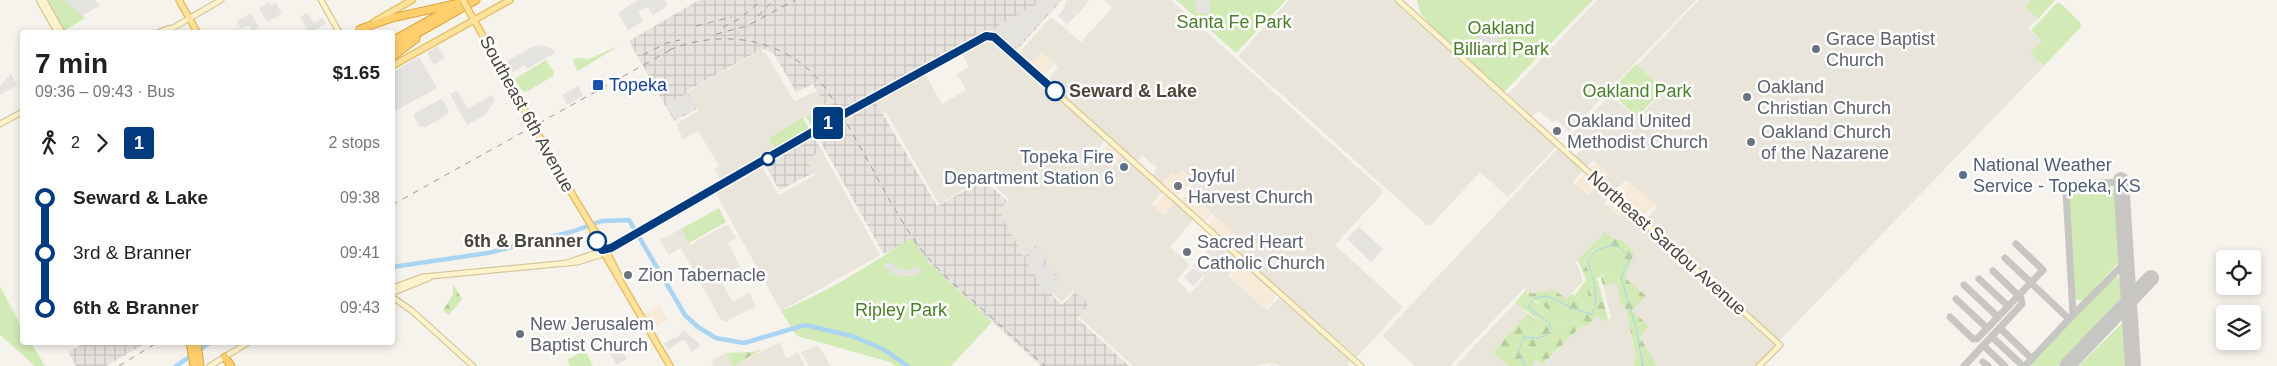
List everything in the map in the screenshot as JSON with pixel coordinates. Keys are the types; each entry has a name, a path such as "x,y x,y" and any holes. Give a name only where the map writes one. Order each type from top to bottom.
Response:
{"highway":[{"path":"361,30 392,18 462,1"},
{"path":"395,39 462,1"},
{"path":"395,46 476,1"},
{"path":"395,55 441,21"},
{"path":"190,345 194,366"},
{"path":"197,345 200,366"},
{"path":"224,357 229,366"}],"main road":[{"path":"39,0 56,30"},
{"path":"44,0 61,30"},
{"path":"179,0 196,30"},
{"path":"169,30 221,0"},
{"path":"321,0 338,30"},
{"path":"360,30 412,0"},
{"path":"395,64 510,0"},
{"name":"Northeast Sardou Avenue","path":"1398,0 1780,345 1760,366"},
{"name":"Southeast 6th Avenue","path":"462,1 670,366"},
{"path":"166,30 172,28"},
{"path":"395,287 414,279 566,263 604,251 835,119 986,36 992,35 1360,366"},
{"path":"0,124 20,113"},
{"path":"395,294 433,277"},
{"path":"395,297 473,366"},
{"path":"210,366 244,345"}],"shaded area":[{"path":"65,0 95,0 99,6 82,16"},
{"path":"638,0 665,0 668,6 653,15 648,7 638,12 643,21 628,30 618,13"},
{"path":"699,0 1062,0 1016,51 1012,51 993,35 983,34 872,96 937,206 984,180 1007,201 999,211 1024,257 1036,245 1050,258 1045,265 1064,281 1052,295 1062,305 1075,292 1089,304 1077,318 1129,366 1041,366 941,275 911,239 883,253 818,137 822,138 847,126 834,107 828,110 813,84 796,92 774,54 765,49 687,91 697,109 674,121 629,41"},
{"path":"1044,0 1060,0 1016,48 994,31 996,27"},
{"path":"1067,0 1090,0 1077,15 1064,4"},
{"path":"1104,0 1171,0 1383,190 1382,194 1335,245 1403,307 1357,357 1235,250 1242,240 1200,203 1203,199 1190,187 1195,181 1182,169 1176,176 1171,173 1161,184 1152,176 1157,168 1142,155 1136,162 1047,81 1058,67 1055,64 1042,53 1030,66 1017,55 1051,17 1081,42 1112,8"},
{"path":"1196,0 1210,0 1210,13 1196,13"},
{"path":"1289,0 1393,0 1555,145 1555,148 1508,197 1480,172 1431,225 1427,225 1238,56"},
{"path":"1597,0 1696,0 1569,132 1557,120 1553,123 1539,111 1530,117 1507,95"},
{"path":"1699,0 2031,0 2025,7 2038,19 2028,28 2042,41 2031,53 2044,66 1779,341 1645,221 1657,206 1626,180 1613,192 1602,182 1609,174 1593,160 1586,167 1574,157 1580,150 1567,139 1610,95 1638,118 1664,90 1637,65"},
{"path":"269,2 271,6 276,3 282,14 267,22 259,8"},
{"path":"1066,5 1076,15 1067,24 1058,16"},
{"path":"251,13 259,27 252,30 249,25 241,29 237,21"},
{"path":"307,13 314,23 323,18 326,24 317,30 308,30 300,17"},
{"path":"1489,26 1501,36 1485,54 1473,43"},
{"path":"984,38 993,39 1105,140 1095,153 1112,168 1122,156 1162,192 1152,205 1164,215 1175,203 1194,219 1170,247 1190,265 1177,280 1190,293 1205,277 1193,266 1197,261 1210,272 1218,264 1206,252 1218,241 1240,261 1228,276 1267,310 1279,298 1282,298 1345,354 1350,360 1348,366 1283,366 1269,363 1255,366 1133,366 1078,316 1089,304 1073,291 1062,302 1053,294 1064,281 1045,265 1050,258 1024,257 999,211 1009,199 985,177 939,204 886,112 882,114 874,100 918,75 919,78 926,76 942,104 966,90 957,74 969,67 961,52"},
{"path":"540,45 552,48 555,53 527,69 525,65 513,72 506,62 532,47"},
{"path":"438,46 445,58 434,65 427,53"},
{"path":"760,51 766,53 794,101 817,91 826,106 768,138 776,152 722,183 714,169 719,166 698,131 683,139 676,124 698,111 687,92"},
{"path":"1042,52 1055,64 1042,77 1030,66"},
{"path":"419,57 437,88 395,111 395,71"},
{"path":"11,74 17,85 0,95 0,86"},
{"path":"578,86 583,96 567,105 562,95"},
{"path":"457,91 468,109 492,95 495,100 485,115 467,125 450,94"},
{"path":"687,93 696,108 675,119 666,105"},
{"path":"441,99 449,111 448,114 424,128 423,126 420,127 414,116 415,113"},
{"path":"813,135 822,151 806,159 814,173 779,190 766,166 766,162"},
{"path":"1108,144 1122,156 1112,168 1097,155"},
{"path":"1558,148 1583,170 1573,182 1588,195 1599,184 1611,195 1604,203 1620,217 1627,209 1776,344 1758,366 1657,366 1640,336 1632,311 1645,296 1625,278 1619,239 1613,239 1605,232 1576,263 1581,273 1582,282 1566,299 1549,292 1540,291 1532,295 1524,288 1450,366 1415,366 1382,336"},
{"path":"822,151 880,255 781,311 715,192 761,165 779,195 815,175 806,159"},
{"path":"1596,162 1609,174 1602,182 1589,170"},
{"path":"1182,169 1194,180 1176,197 1161,184 1171,172 1176,176"},
{"path":"1586,173 1599,184 1588,195 1575,183"},
{"path":"1629,182 1655,205 1642,217 1617,195"},
{"path":"1190,187 1204,199 1200,203 1212,214 1205,222 1180,201"},
{"path":"1165,194 1175,203 1164,215 1154,206"},
{"path":"1614,198 1627,209 1620,217 1607,205"},
{"path":"1215,216 1240,238 1232,247 1208,226"},
{"path":"726,225 729,226 736,238 728,243 743,273 723,285 733,302 749,293 756,306 725,322 720,318 681,248 669,255 660,240 681,229 690,245"},
{"path":"1359,227 1383,249 1371,262 1347,239"},
{"path":"1037,246 1048,256 1042,263 1063,282 1053,293 1049,290 1045,294 1025,259"},
{"path":"890,262 900,269 907,270 918,267 922,272 913,276 899,276 891,273 884,265"},
{"path":"1242,264 1275,293 1275,298 1266,309 1230,277"},
{"path":"1193,268 1203,276 1193,286 1184,277"},
{"path":"1616,283 1621,303 1626,309 1636,358 1633,363 1634,366 1531,366 1536,359 1544,364 1581,326 1587,326 1597,316 1607,322 1611,316 1603,286"},
{"path":"1515,303 1528,314 1494,351 1509,366 1455,366"},
{"path":"660,305 668,320 652,329 644,314"},
{"path":"683,330 700,344 698,348 691,352 686,341 682,340 668,350 664,343 677,338"},
{"path":"780,342 786,359 798,352 805,366 733,366"},
{"path":"80,345 143,345 106,366 76,366 68,352"},
{"path":"818,345 831,366 809,366 801,352"},
{"path":"620,347 627,359 617,365 610,354"},
{"path":"726,353 733,366 713,366 711,361"}],"green space":[{"path":"45,0 65,0 85,18 63,30"},
{"name":"Santa Fe Park","path":"1176,0 1286,0 1236,53"},
{"name":"Oakland Billiard Park","path":"1417,0 1593,0 1504,92 1429,24 1420,12"},
{"path":"2031,0 2055,0 2038,19 2025,7"},
{"path":"2057,3 2060,3 2080,22 2081,27 2044,66 2030,53 2042,41 2031,30"},
{"path":"620,45 578,71 573,62 575,58 589,59"},
{"path":"546,60 554,72 553,76 526,92 522,91 515,80 516,78"},
{"name":"Oakland Park","path":"1636,64 1663,90 1637,117 1610,92"},
{"path":"826,106 828,110 834,107 839,114 813,129 806,117"},
{"path":"803,118 810,131 776,152 768,138"},
{"path":"842,118 847,127 822,138 818,137 816,133"},
{"path":"2109,185 2115,190 2120,261 2084,300 2080,301 2074,297 2068,193 2076,187"},
{"path":"719,208 726,222 689,243 681,229"},
{"path":"1605,232 1613,239 1625,243 1634,254 1625,278 1646,296 1632,311 1649,326 1640,337 1657,366 1634,366 1633,363 1636,357 1626,309 1621,303 1616,283 1603,286 1601,277 1608,273 1618,275 1625,251 1615,248 1607,250 1604,245 1589,254 1585,262 1588,270 1597,280 1608,320 1606,322 1597,316 1587,326 1581,326 1543,364 1536,360 1531,366 1509,366 1493,352 1522,320 1526,324 1525,332 1534,333 1544,330 1541,321 1522,308 1524,301 1537,307 1554,323 1568,325 1567,320 1563,317 1568,308 1560,306 1548,310 1527,295 1529,291 1532,294 1540,291 1549,292 1552,288 1566,299 1571,294 1582,299 1581,310 1591,311 1594,301 1589,301 1586,280 1578,260"},
{"name":"Ripley Park","path":"911,238 931,265 992,322 951,366 895,366 890,362 797,336 781,311 831,287"},
{"path":"1605,245 1625,251 1618,275 1608,273 1596,278 1585,265 1587,257 1597,248"},
{"path":"2114,277 2118,277 2121,286 2122,294 2119,300 2057,366 2029,366"},
{"path":"1586,280 1589,301 1594,301 1591,311 1581,310 1582,299 1575,295"},
{"path":"453,284 462,299 449,315 443,311 453,294"},
{"path":"0,286 20,324 20,345 32,345 45,366 35,366 0,335"},
{"path":"1527,289 1527,295 1535,302 1551,309 1554,306 1563,305 1568,308 1568,325 1554,323 1537,307 1524,301 1522,308 1515,303"},
{"path":"1528,314 1541,321 1544,330 1534,333 1525,332 1526,324 1522,320"},
{"path":"2122,323 2124,326 2127,366 2079,366"},
{"path":"763,349 733,366 726,353 752,352"},
{"path":"585,350 593,366 570,366 567,360"}],"waterway":[{"path":"395,267 488,253 571,232 602,221 629,220 685,315 698,327 716,338 744,343 805,325 852,336 883,349 908,366"},
{"path":"1525,366 1518,351 1524,337 1538,338 1547,335 1550,324 1528,307 1535,298 1547,296 1577,310 1592,314 1596,293 1587,260 1597,250 1615,244 1630,257 1621,278 1636,328 1643,366"},
{"path":"176,366 207,345"}],"taxiway":[{"path":"2025,366 2073,315 2066,191 2071,186 2077,184 2121,182"},
{"path":"1950,317 1973,339 1977,339 2043,270 2016,244"},
{"path":"2005,258 2069,319"},
{"path":"2073,315 2126,262"},
{"path":"1964,366 2022,304 2021,298 1993,271"},
{"path":"1979,279 2008,306"},
{"path":"1964,285 1998,317"},
{"path":"1956,299 1987,328"},
{"path":"2000,328 2032,359"},
{"path":"1992,337 2023,366"},
{"path":"1984,346 2005,366"},
{"path":"1983,362 1988,366"}],"runway":[{"path":"2121,180 2133,366"},
{"path":"2067,366 2151,278"}],"railway":[{"path":"723,27 739,19 762,0"},
{"path":"758,16 774,0"},
{"path":"716,34 747,26 795,0"},
{"path":"696,26 732,17"},
{"path":"643,55 667,43 680,40"},
{"path":"669,50 689,43 709,40 749,41 769,46 787,54 804,66 819,80 832,98 893,206 921,249 949,280 1045,366"},
{"path":"395,203 674,48"},
{"path":"538,153 554,152"},
{"path":"119,366 153,345"}],"bus line":[{"name":"1","path":"597,241 602,250 611,248 943,58 989,35 994,37 1055,91"}],"place":[{"name":"Grace Baptist Church","path":"1816,49"},
{"name":"Topeka","path":"598,85"},
{"name":"Seward & Lake","path":"1055,91"},
{"name":"Oakland Christian Church","path":"1747,97"},
{"name":"Oakland United Methodist Church","path":"1557,131"},
{"name":"Oakland Church of the Nazarene","path":"1751,142"},
{"name":"Topeka Fire Department Station 6","path":"1124,167"},
{"name":"National Weather Service - Topeka, KS","path":"1963,175"},
{"name":"Joyful Harvest Church","path":"1178,186"},
{"name":"6th & Branner","path":"597,241"},
{"name":"Sacred Heart Catholic Church","path":"1187,252"},
{"name":"Zion Tabernacle","path":"628,275"},
{"name":"New Jerusalem Baptist Church","path":"520,334"}]}
